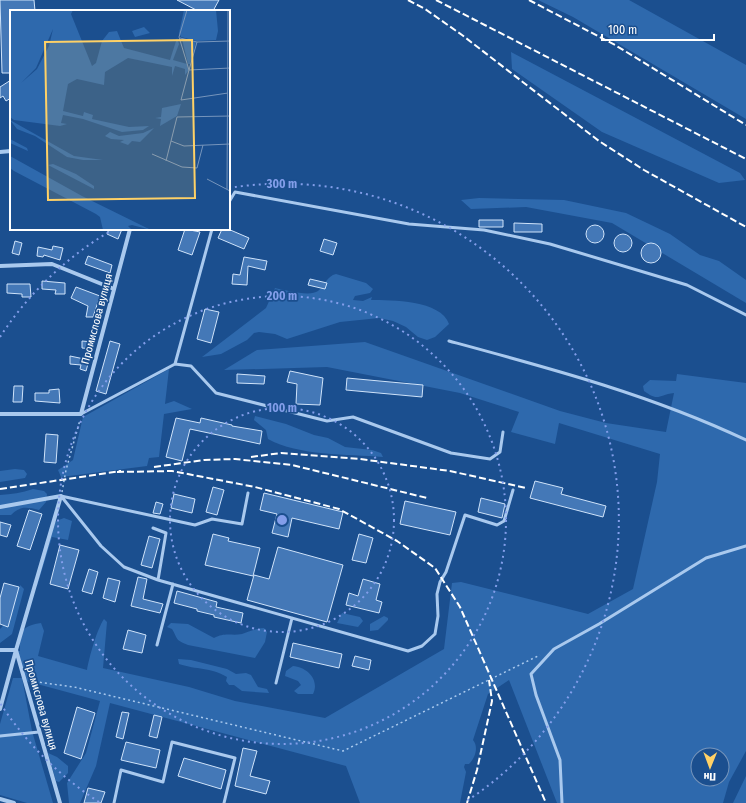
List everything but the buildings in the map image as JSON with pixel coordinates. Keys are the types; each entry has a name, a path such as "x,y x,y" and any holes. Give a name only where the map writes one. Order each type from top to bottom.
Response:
{"street":[{"path":"0,152 10,151"},
{"name":"Промислова вулиця","path":"81,414 130,230"},
{"path":"0,266 52,264 114,289"},
{"path":"0,414 81,414"},
{"path":"0,507 61,496"},
{"name":"Промислова вулиця","path":"60,803 16,650 61,496"},
{"path":"0,650 16,650 0,709"},
{"path":"0,799 14,803"}],"lane":[{"path":"230,200 235,192 409,224 484,230 550,244 687,285 746,315"},
{"path":"175,364 212,230"},
{"path":"449,340 583,378 661,405 746,440"},
{"path":"81,414 175,364 191,366 216,393 327,421 354,417 451,453 490,459 500,452 503,432"},
{"path":"61,496 101,546 124,567 158,580 408,651 422,646 435,634 438,616 437,594 440,582 446,572 465,515 496,525 504,521 513,490"},
{"path":"61,496 195,525 212,520 242,524 248,493"},
{"path":"153,528 166,533 158,580"},
{"path":"562,803 560,760 536,695 532,674 554,649 706,558 746,546"},
{"path":"157,645 173,584"},
{"path":"276,684 292,618"},
{"path":"0,736 39,732"},
{"path":"114,803 121,770 163,782 172,742 235,758 224,803"}],"path":[{"path":"61,496 66,470 81,414"},
{"path":"26,681 74,686 343,751 541,655"}],"shaded area":[{"path":"538,0 629,0 746,65 746,119 573,17"},
{"path":"511,52 740,173 745,180 719,183 602,132 512,69"},
{"path":"479,198 564,200 626,213 670,234 700,255 719,261 746,280 746,303 612,223 526,207 471,209 461,200"},
{"path":"336,274 366,283 373,289 370,293 355,296 353,300 363,301 372,297 371,300 402,301 426,306 436,310 444,316 449,324 435,337 427,340 418,337 406,327 393,321 379,318 340,322 287,339 275,334 259,332 254,333 247,340 221,354 202,357 266,308 275,288 314,293 320,289 330,277"},
{"path":"365,342 560,411 606,423 666,432 674,393 659,397 649,394 644,391 643,386 650,380 676,381 677,374 746,383 746,751 730,780 730,747 690,747 690,787 728,787 723,803 557,803 509,680 488,694 473,740 476,746 474,756 469,764 465,764 464,767 466,772 460,803 360,803 346,766 110,703 96,766 80,803 69,803 67,783 86,753 100,701 26,681 16,650 20,651 20,639 23,631 35,624 41,623 44,631 38,656 87,670 96,636 104,619 107,622 103,668 189,687 235,701 325,718 444,649 452,583 461,582 588,614 633,589 657,482 660,454 559,423 555,444 511,432 519,412 460,393 327,367 224,370 257,350"},
{"path":"169,369 165,404 174,401 192,409 164,414 159,457 149,458 147,466 61,477 58,470 73,460 83,417"},
{"path":"255,416 286,424 314,435 328,438 345,447 372,450 381,453 383,457 324,453 294,449 280,445 268,439 266,430 254,420"},
{"path":"15,469 24,470 27,474 25,478 0,482 0,471"},
{"path":"33,489 44,491 47,494 46,502 39,510 24,508 17,510 11,515 0,515 0,495"},
{"path":"64,518 72,521 68,540 52,537 37,586 34,587 46,540 56,521"},
{"path":"20,585 24,589 12,634 0,643 0,629 8,621"},
{"path":"342,613 360,617 363,621 358,627 337,623"},
{"path":"384,616 388,618 388,620 378,630 370,631 370,624"},
{"path":"171,623 188,624 214,638 225,635 242,634 264,628 267,632 265,642 255,658 188,645 177,639 172,629 167,627"},
{"path":"178,659 191,660 227,669 236,674 246,673 251,675 258,687 267,689 269,693 242,691 234,685 229,685 226,681 227,677 221,674 179,664"},
{"path":"293,666 303,669 311,675 315,684 313,694 298,694 294,691 301,685 298,681 285,676 286,671"},
{"path":"13,678 22,678 32,731 53,803 27,803 0,795 0,724"},
{"path":"48,753 57,757 68,766 68,773 59,782 56,781"},
{"path":"746,776 746,803 733,803"}],"railway":[{"path":"408,0 425,9 462,35 599,141 644,170 746,227"},
{"path":"436,0 746,159"},
{"path":"529,0 615,45 746,125"},
{"path":"251,457 281,453 360,459 450,471 526,488"},
{"path":"154,467 204,460 235,459 292,465 427,498"},
{"path":"0,489 121,471"},
{"path":"117,472 172,471 255,487 339,509 397,541 435,568 460,607 546,803"},
{"path":"467,803 477,770 492,701 489,680"}]}
